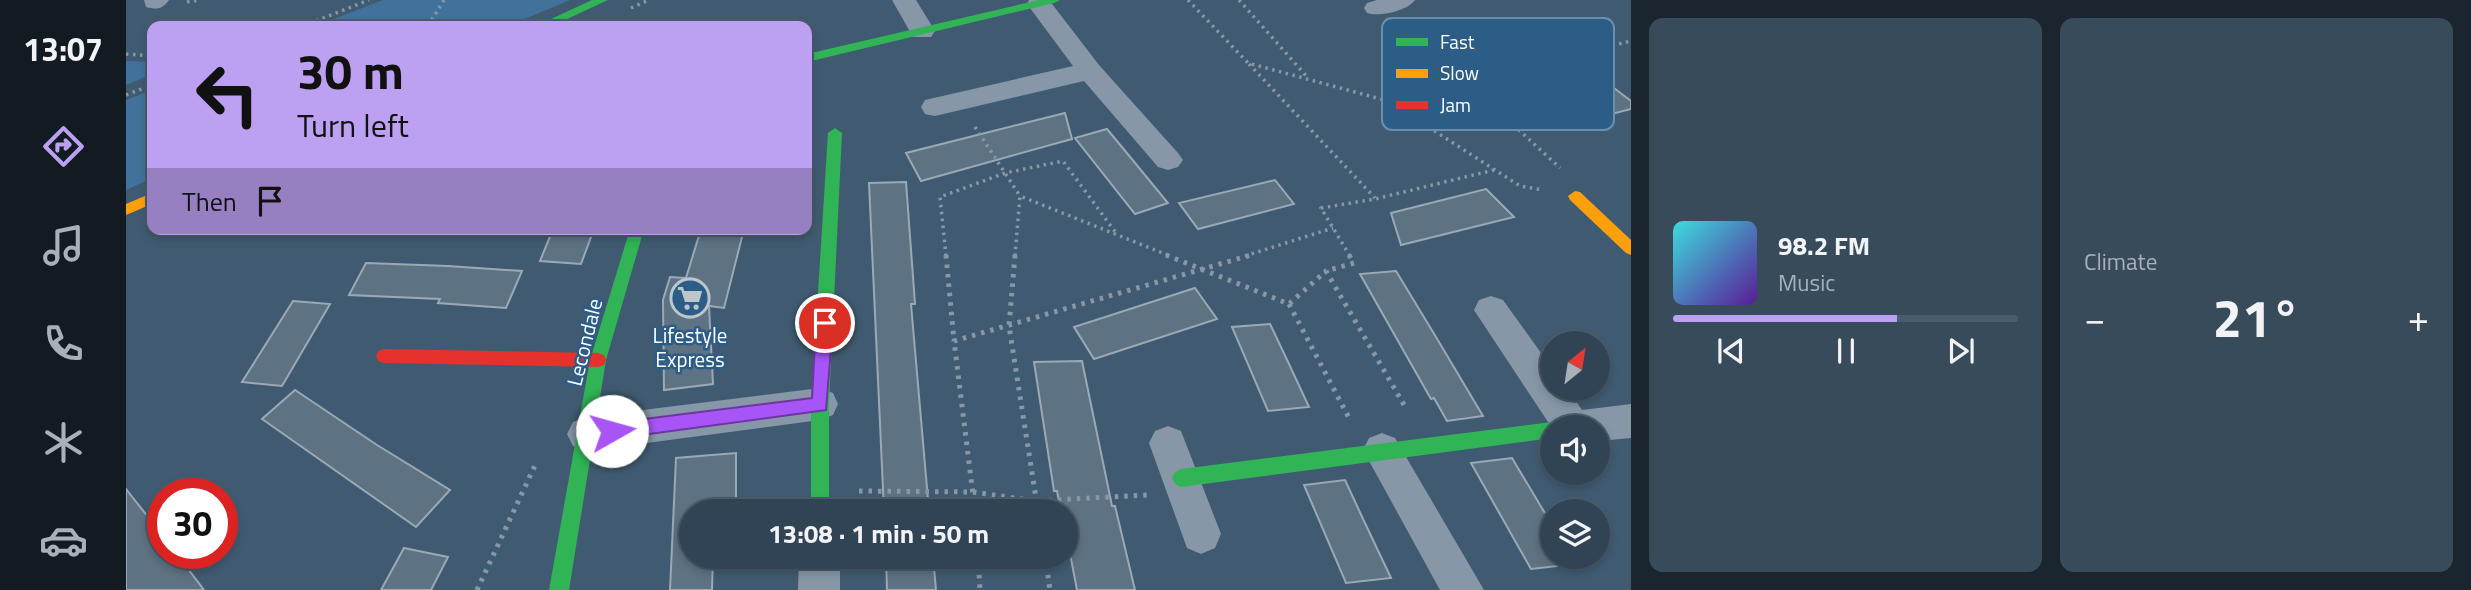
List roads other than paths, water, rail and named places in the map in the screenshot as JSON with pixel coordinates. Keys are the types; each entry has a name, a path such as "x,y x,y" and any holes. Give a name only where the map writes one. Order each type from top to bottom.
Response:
{"street":[{"path":"554,21 602,0"},
{"path":"904,0 922,31"},
{"path":"1376,8 1403,0"},
{"path":"812,57 1046,2 1090,71 1168,160"},
{"path":"947,104 1090,71"},
{"path":"820,499 820,404 835,133"},
{"path":"1575,196 1631,249"},
{"path":"126,210 147,200"},
{"name":"Lecondale","path":"559,590 598,360 635,235"},
{"path":"1491,310 1566,415"},
{"path":"384,356 598,360"},
{"path":"586,434 820,404"},
{"path":"1610,423 1631,421"},
{"path":"1201,534 1178,472 1540,431"},
{"path":"1375,451 1463,590"},
{"path":"819,590 820,569"}],"place":[{"name":"Lifestyle Express","path":"690,298"}]}
